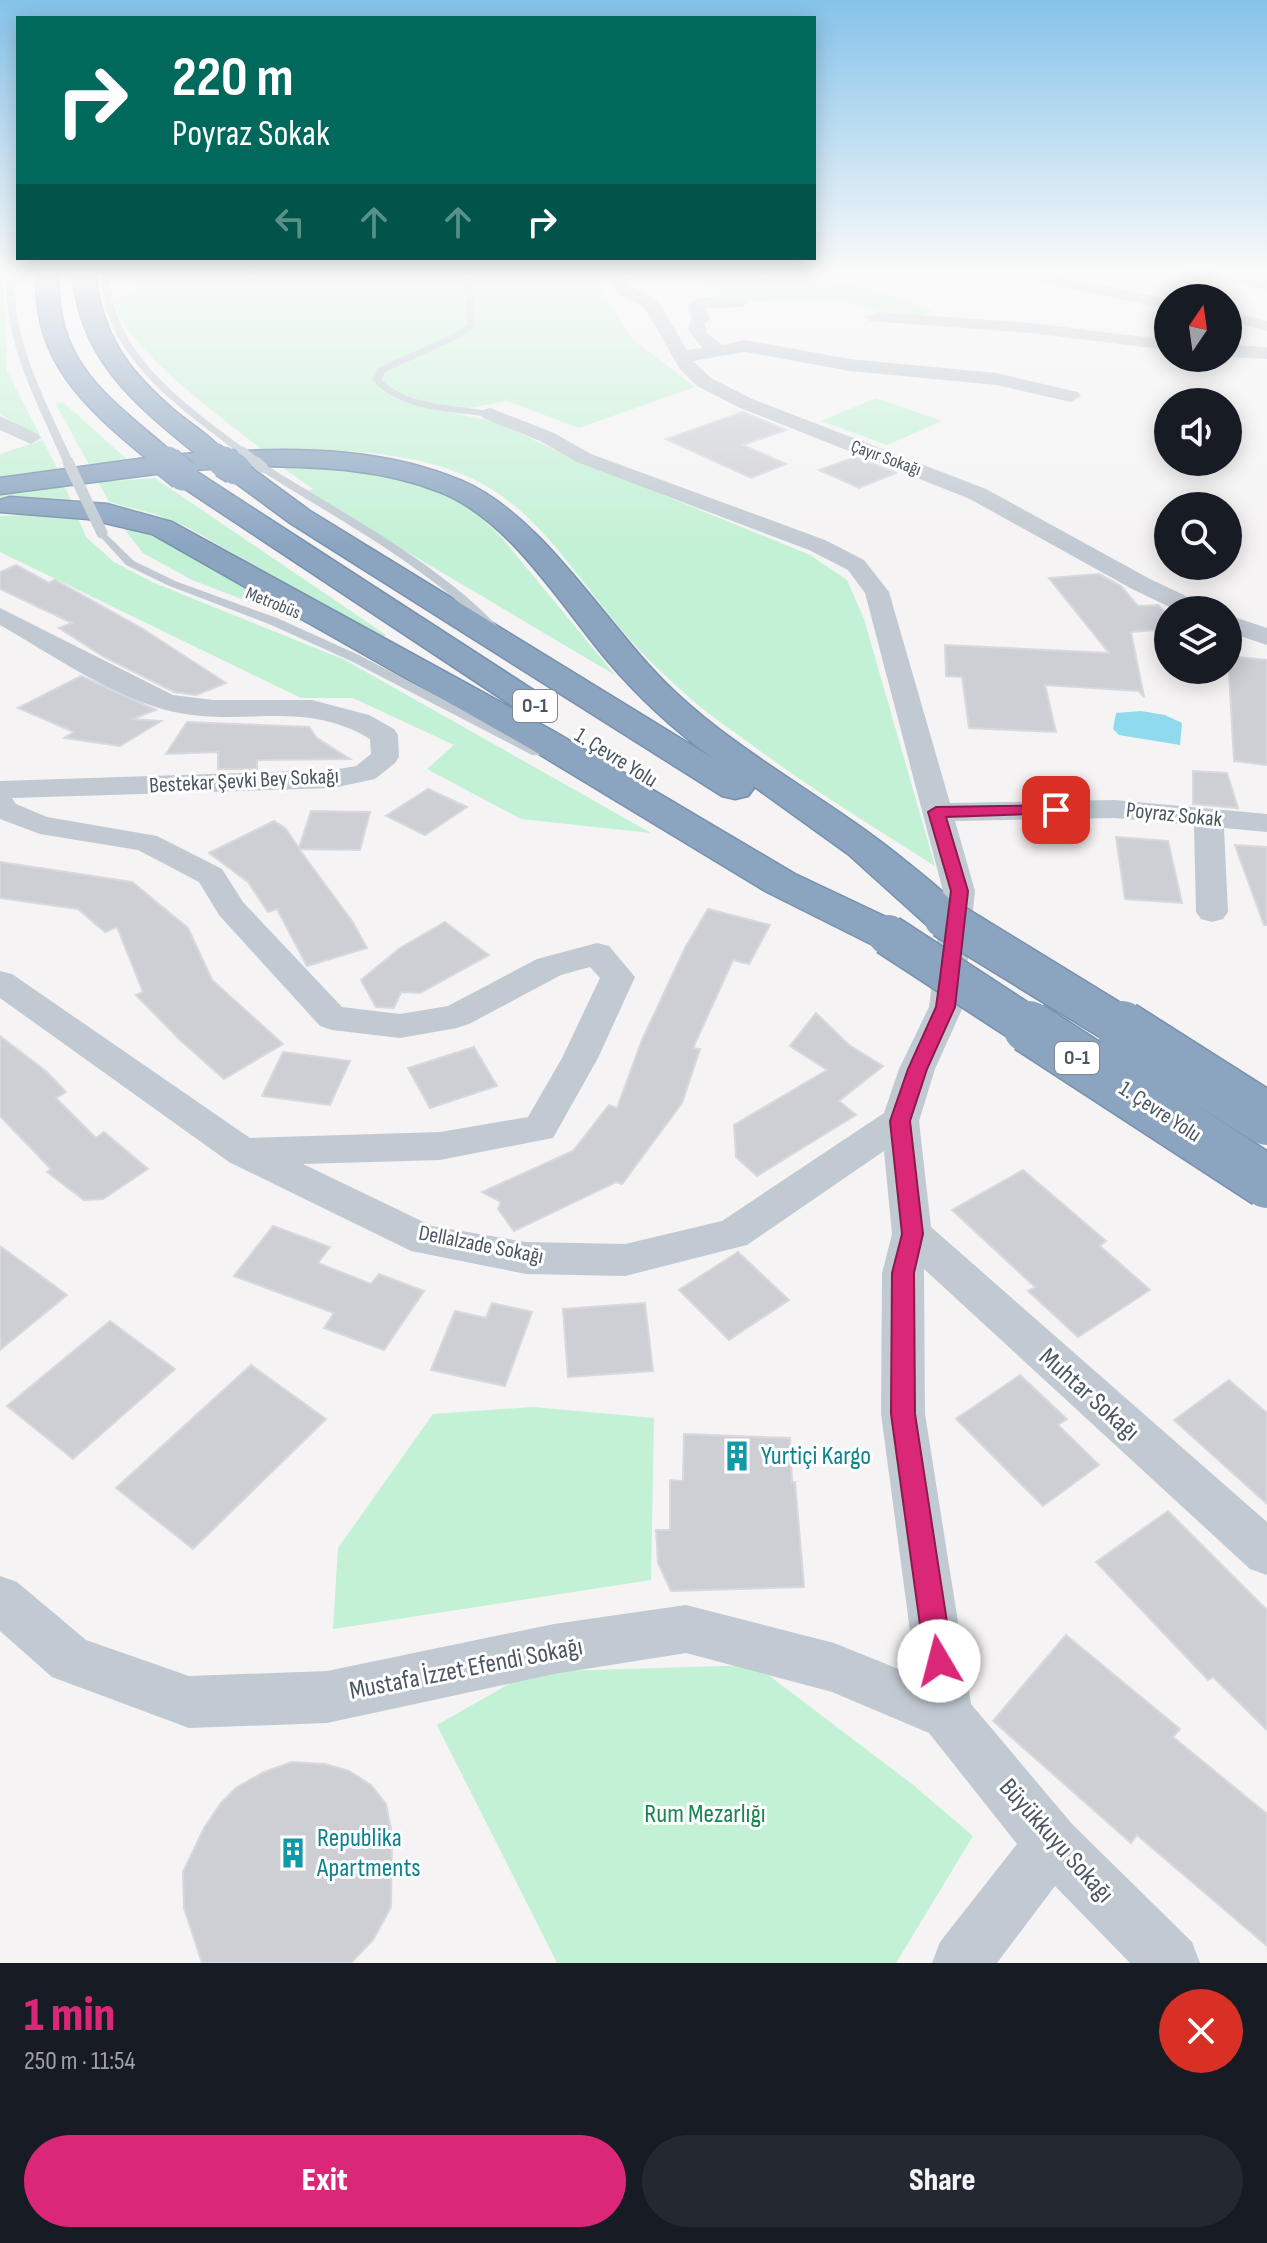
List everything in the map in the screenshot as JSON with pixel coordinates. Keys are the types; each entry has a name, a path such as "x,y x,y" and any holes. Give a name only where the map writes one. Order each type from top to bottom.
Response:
{"highway":[{"name":"1. Çevre Yolu","path":"68,363 76,375 128,429 174,467 1267,1182"},
{"name":"1. Çevre Yolu","path":"114,363 142,394 238,460 300,517 1267,1119"},
{"path":"0,486 188,464 321,458 403,470 465,493 500,517 533,551 662,699 699,730 907,881 944,918"},
{"path":"0,507 70,508 111,513 162,528 542,740 781,883 888,935"}],"street":[{"name":"Çayır Sokağı","path":"685,363 704,382 745,403 978,494 1166,596"},
{"path":"837,363 996,379 1071,396"},
{"path":"490,414 547,437 584,458 817,545 856,565 877,592 959,891 946,1007 917,1069 900,1121 912,1234 903,1273 903,1414 947,1715"},
{"path":"0,422 31,438 0,447"},
{"name":"Bestekar Şevki Bey Sokağı","path":"0,615 146,694 187,706 298,707 331,710 361,719 384,735 385,757 365,773 333,779 0,790"},
{"path":"1242,628 1267,637"},
{"path":"0,802 4,810 40,825 146,842 211,876 230,908 332,1018 400,1026 457,1016 549,967 597,954 618,977 580,1058 540,1128 440,1146 243,1152"},
{"name":"Poyraz Sokak","path":"936,812 1115,809 1267,823"},
{"path":"1209,819 1212,912"},
{"name":"Dellalzade Sokağı","path":"0,982 243,1152 425,1240 526,1258 625,1260 733,1234 900,1121"},
{"name":"Muhtar Sokağı","path":"912,1234 1267,1553"},
{"name":"Mustafa İzzet Efendi Sokağı","path":"0,1599 70,1659 189,1702 327,1697 554,1649 686,1629 834,1668 947,1715"},
{"name":"Büyükkuyu Sokağı","path":"947,1715 1052,1844 1171,1963"},
{"path":"961,1963 1052,1844"}],"lane":[{"name":"Metrobüs","path":"26,363 102,533 130,563 171,583 273,621 355,658 688,829"},
{"path":"143,363 238,460"},
{"path":"397,363 381,370 377,380 386,392 408,400 490,414"}],"green space":[{"path":"0,363 7,363 7,371 42,440 0,414"},
{"path":"158,363 663,363 695,387 579,428 507,401 448,412 496,422 561,453 810,555 847,580 864,619 935,866 794,775 697,704 632,643 538,528 496,492 449,469 398,457 344,451 264,451"},
{"path":"876,398 942,421 887,445 821,421"},
{"path":"63,402 132,464 91,468 55,403"},
{"path":"43,440 60,474 0,481 0,454"},
{"path":"279,465 391,473 465,502 502,538 615,675 338,511 307,491 313,489"},
{"path":"155,478 386,635 382,638 187,527 155,514 109,502 98,482"},
{"path":"64,485 71,500 0,500 0,494"},
{"path":"51,514 78,518 86,537 114,562 152,582 345,660 651,833 521,819 427,769 454,745 353,698 301,698 0,552 0,516"},
{"path":"122,526 203,559 331,633 192,580 143,553"},
{"path":"533,1407 654,1418 651,1580 333,1629 338,1548 433,1414"},
{"name":"Rum Mezarlığı","path":"755,1665 912,1784 973,1836 896,1963 557,1963 437,1725 530,1672"}],"water":[{"path":"1141,711 1165,715 1182,723 1180,745 1119,735 1113,729 1116,713"}],"building":[{"path":"743,412 786,430 743,445 786,464 751,478 666,439"},
{"path":"855,457 896,473 859,488 819,470"},
{"path":"16,565 49,583 55,580 143,629 226,683 196,695 174,692 104,657 59,628 72,623 0,589 0,572"},
{"path":"1099,574 1121,586 1138,606 1154,605 1154,630 1131,632 1144,697 1139,691 1045,685 1056,732 969,728 962,677 946,676 945,645 1109,653 1049,578"},
{"path":"1242,657 1267,660 1267,765 1234,761 1230,684 1242,684"},
{"path":"81,676 156,710 132,719 161,721 120,746 64,738 74,732 18,708"},
{"path":"187,722 309,727 317,738 350,759 257,760 257,769 218,769 218,752 166,754"},
{"path":"1193,771 1227,773 1238,808 1193,804"},
{"path":"428,789 467,807 425,835 386,816"},
{"path":"311,811 370,812 360,850 299,849 352,921 367,948 307,966 277,909 268,912 248,882 209,853 274,821 285,828 299,848"},
{"path":"1116,837 1168,841 1182,903 1125,899"},
{"path":"1235,845 1267,847 1267,925 1264,925"},
{"path":"0,862 132,882 188,928 212,980 283,1044 224,1079 136,995 143,992 117,927 105,932 78,909 0,898"},
{"path":"708,909 770,925 749,964 733,960 693,1048 700,1049 682,1103 622,1184 616,1182 514,1231 498,1209 501,1202 482,1192 573,1151 609,1105 617,1108 642,1040 685,948"},
{"path":"445,922 489,955 420,993 401,992 394,1008 376,1007 361,980 400,948"},
{"path":"816,1013 849,1045 883,1066 839,1101 856,1115 757,1176 736,1157 734,1125 827,1070 790,1046"},
{"path":"0,1036 47,1072 66,1092 56,1098 96,1138 104,1132 148,1169 103,1199 84,1200 47,1172 51,1169 0,1116"},
{"path":"474,1047 497,1086 430,1108 408,1068"},
{"path":"283,1052 350,1061 330,1105 262,1096"},
{"path":"1023,1170 1106,1241 1100,1246 1150,1290 1078,1337 1028,1291 1035,1287 952,1210"},
{"path":"273,1226 330,1247 318,1263 371,1284 379,1274 424,1291 384,1350 324,1328 334,1313 234,1276"},
{"path":"0,1246 67,1295 0,1350"},
{"path":"738,1252 789,1300 729,1340 679,1290"},
{"path":"492,1303 532,1312 505,1386 431,1370 455,1311 486,1318"},
{"path":"645,1303 653,1371 568,1377 563,1309"},
{"path":"110,1321 175,1369 73,1459 7,1406"},
{"path":"251,1365 326,1419 193,1549 116,1488"},
{"path":"1020,1375 1067,1419 1058,1425 1099,1465 1043,1506 956,1419"},
{"path":"1229,1380 1267,1413 1267,1504 1174,1420"},
{"path":"684,1434 790,1438 804,1587 671,1591 658,1563 656,1530 670,1530 670,1480 683,1481"},
{"path":"1168,1511 1267,1610 1267,1730 1213,1677 1208,1680 1096,1562"},
{"path":"1066,1635 1180,1729 1173,1737 1267,1814 1267,1946 1137,1835 1131,1843 993,1721"},
{"name":"Republika Apartments","path":"292,1762 325,1764 349,1771 371,1785 386,1804 392,1834 391,1907 373,1940 351,1963 202,1963 184,1908 183,1872 204,1828 221,1803 237,1787 264,1772"}],"place":[{"name":"Yurtiçi Kargo","path":"737,1456"},
{"name":"Republika Apartments","path":"293,1853"}],"route":[{"path":"939,1661 903,1414 903,1273 912,1234 900,1121 917,1069 946,1007 959,891 936,812 1056,810"}]}
